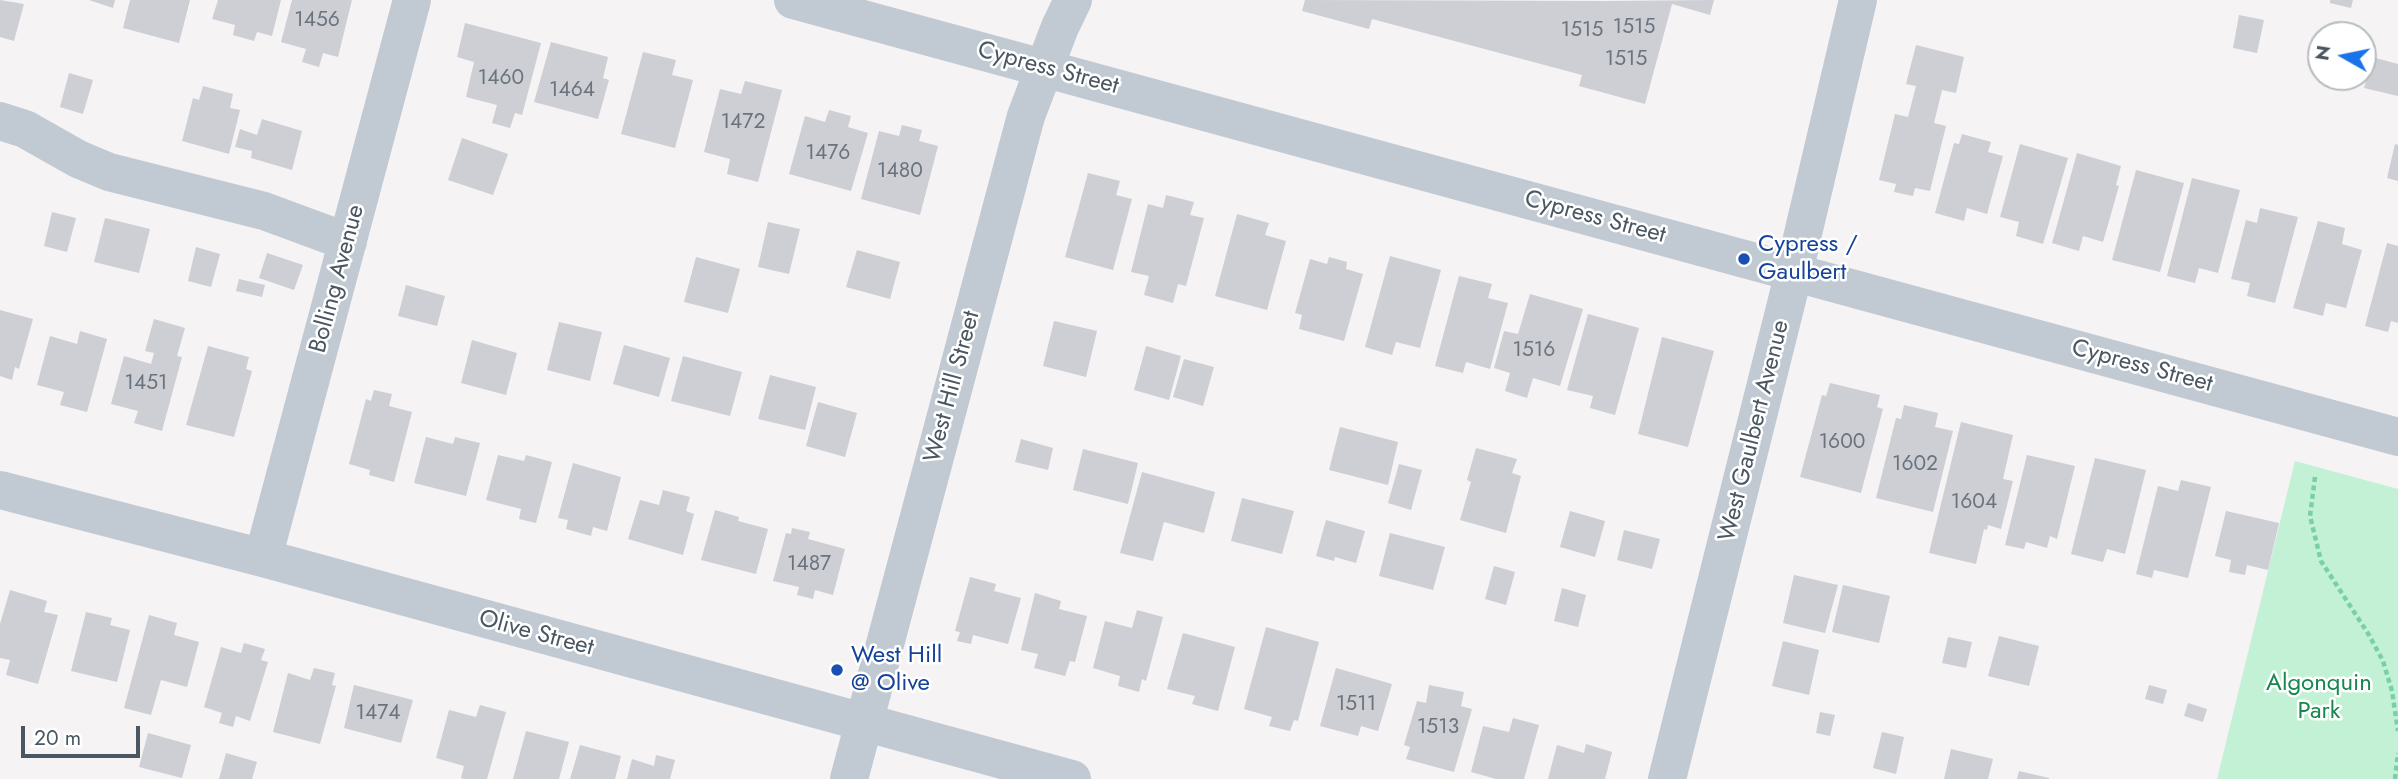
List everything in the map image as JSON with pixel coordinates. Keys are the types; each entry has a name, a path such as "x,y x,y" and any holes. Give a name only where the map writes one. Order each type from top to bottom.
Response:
{"street":[{"name":"Bolling Avenue","path":"264,558 412,0"},
{"name":"Cypress Street","path":"793,0 2398,437"},
{"name":"West Hill Street","path":"849,779 1026,116 1073,0"},
{"name":"West Gaulbert Avenue","path":"1667,779 1794,272 1858,0"},
{"path":"0,121 24,129 78,159 109,172 264,211 348,242"},
{"name":"Olive Street","path":"0,490 264,558 1072,779"}],"path":[{"path":"2315,477 2310,516 2321,561 2383,661 2392,691 2398,731"},
{"path":"2395,779 2398,753"}],"green space":[{"name":"Algonquin Park","path":"2295,461 2398,489 2398,779 2217,779"}],"building":[{"path":"0,0 24,4 14,41 0,37"},
{"path":"89,0 115,0 113,8"},
{"path":"130,0 190,0 179,43 123,28"},
{"path":"218,0 281,0 272,36 257,32 254,41 233,35 235,25 212,19"},
{"path":"292,0 352,0 338,57 323,53 319,67 302,62 306,49 281,42"},
{"path":"1305,0 1714,0 1710,15 1672,4 1645,104 1579,86 1582,75 1372,19 1369,29 1302,11"},
{"path":"2330,0 2353,0 2351,8 2330,3"},
{"path":"2239,15 2264,20 2257,53 2233,48"},
{"path":"465,23 541,43 522,115 515,113 510,128 492,123 497,105 466,97 474,62 457,57"},
{"path":"551,42 608,57 603,78 609,80 598,119 534,102"},
{"path":"1916,45 1964,57 1956,93 1942,90 1934,123 1946,126 1930,191 1915,188 1913,196 1894,192 1896,184 1879,180 1895,114 1908,117 1916,86 1906,84"},
{"path":"643,52 676,60 672,75 693,80 675,148 621,134"},
{"path":"2377,58 2398,64 2398,96 2377,91"},
{"path":"69,73 93,80 83,114 60,107"},
{"path":"745,81 782,90 758,182 727,174 730,159 704,152 720,89 741,94"},
{"path":"203,86 233,94 230,108 240,110 229,154 182,141 193,98 199,100"},
{"path":"829,110 851,116 848,127 868,133 851,191 789,174 805,116 825,122"},
{"path":"262,119 302,131 292,170 251,158 252,151 235,147 240,129 257,135"},
{"path":"902,125 922,130 919,141 938,146 920,215 861,199 879,131 899,136"},
{"path":"1962,134 1991,142 1988,152 2003,156 1987,214 1967,208 1964,221 1935,213 1954,143 1959,144"},
{"path":"462,138 508,154 493,195 448,180"},
{"path":"2020,144 2068,158 2043,244 2016,236 2019,222 2000,217"},
{"path":"2395,144 2398,145 2398,181 2387,178"},
{"path":"2077,153 2121,166 2116,185 2119,186 2103,242 2083,236 2079,251 2052,243"},
{"path":"2136,170 2184,183 2160,272 2112,260"},
{"path":"1088,173 1120,181 1116,195 1132,199 1113,270 1065,257"},
{"path":"2192,178 2240,190 2218,273 2199,268 2195,283 2167,276"},
{"path":"1166,195 1194,202 1190,215 1204,218 1186,286 1178,284 1173,303 1144,295 1149,276 1131,272 1148,204 1163,208"},
{"path":"2260,208 2298,217 2275,303 2247,296 2250,283 2231,279 2246,220 2257,223"},
{"path":"52,212 76,218 67,252 44,246"},
{"path":"1237,214 1269,223 1265,235 1286,241 1267,310 1215,296"},
{"path":"105,218 150,229 139,273 94,262"},
{"path":"2318,221 2345,228 2342,244 2362,250 2346,308 2326,303 2323,316 2293,308"},
{"path":"768,222 800,229 789,274 758,267"},
{"path":"2387,243 2398,246 2398,323 2391,321 2388,332 2365,326"},
{"path":"196,247 220,254 211,287 188,281"},
{"path":"857,250 900,262 890,299 846,287"},
{"path":"267,253 303,265 294,290 259,278"},
{"path":"1390,256 1441,270 1420,348 1396,342 1392,355 1365,347"},
{"path":"696,257 740,269 728,313 684,302"},
{"path":"1329,257 1347,262 1346,269 1363,274 1344,341 1299,329 1302,315 1295,313 1310,259 1327,264"},
{"path":"1459,276 1492,284 1488,298 1508,303 1490,369 1466,362 1463,373 1435,366"},
{"path":"239,279 265,285 262,297 236,291"},
{"path":"406,285 445,296 437,326 398,316"},
{"path":"1530,294 1583,309 1560,386 1533,378 1527,398 1505,391 1510,373 1494,368 1504,331 1518,334"},
{"path":"0,310 33,319 19,369 15,367 12,380 0,376"},
{"path":"1588,314 1639,328 1615,415 1590,408 1593,396 1567,390"},
{"path":"154,319 185,328 177,356 182,357 162,431 134,423 138,411 111,404 124,356 151,364 154,353 145,351"},
{"path":"1054,321 1097,331 1086,377 1043,366"},
{"path":"559,322 602,332 590,381 547,370"},
{"path":"80,331 107,339 87,412 60,405 64,392 37,385 50,336 77,344"},
{"path":"1662,337 1714,351 1688,447 1638,434"},
{"path":"472,340 517,353 506,395 461,383"},
{"path":"624,345 670,358 659,397 613,384"},
{"path":"208,346 249,357 246,369 252,371 234,437 186,425"},
{"path":"1146,346 1181,356 1169,400 1134,390"},
{"path":"683,356 742,372 730,416 671,401"},
{"path":"1184,359 1214,367 1203,406 1173,397"},
{"path":"770,375 816,387 805,430 758,419"},
{"path":"1830,383 1880,395 1877,407 1883,409 1861,493 1800,477 1822,395 1826,396"},
{"path":"374,390 392,394 389,406 412,412 394,482 369,475 370,470 349,464 366,399 371,401"},
{"path":"818,402 857,413 845,457 806,446"},
{"path":"1904,405 1938,413 1935,427 1953,431 1933,512 1876,498 1896,418 1901,419"},
{"path":"1961,422 2013,435 2003,479 2013,481 2001,529 1988,525 1987,530 1984,529 1976,564 1929,553"},
{"path":"1340,427 1398,442 1388,485 1329,470"},
{"path":"426,437 453,444 455,437 480,443 466,496 414,483"},
{"path":"1021,439 1053,448 1048,470 1015,462"},
{"path":"1476,448 1517,459 1512,473 1521,476 1506,533 1460,520 1471,482 1467,480"},
{"path":"1083,449 1138,463 1128,504 1073,490"},
{"path":"498,455 524,461 526,455 552,462 536,523 519,519 521,509 486,500"},
{"path":"2027,455 2075,466 2057,539 2050,536 2047,548 2026,542 2024,549 2005,545"},
{"path":"2095,458 2146,470 2125,554 2107,549 2103,562 2071,554"},
{"path":"573,463 621,477 607,531 593,527 591,536 566,529 568,520 558,518"},
{"path":"1399,464 1422,470 1411,510 1388,503"},
{"path":"1142,472 1215,492 1204,533 1164,522 1153,561 1120,553"},
{"path":"2181,480 2211,487 2188,578 2154,570 2152,578 2136,574 2158,486 2178,491"},
{"path":"663,490 690,497 686,511 694,514 683,555 628,539 640,500 659,505"},
{"path":"1242,498 1294,511 1282,554 1231,541"},
{"path":"715,510 739,517 738,521 768,529 756,574 701,560"},
{"path":"1570,511 1605,521 1595,557 1560,547"},
{"path":"2226,511 2279,523 2268,570 2247,565 2245,575 2229,572 2231,560 2215,556"},
{"path":"1326,520 1365,531 1356,563 1335,557 1334,561 1316,556"},
{"path":"792,528 810,532 808,539 845,549 833,595 815,590 813,599 797,595 799,587 773,581 786,533 791,534"},
{"path":"1624,530 1660,539 1652,569 1617,560"},
{"path":"1390,533 1445,547 1433,590 1379,576"},
{"path":"1494,566 1515,572 1506,605 1485,599"},
{"path":"1794,575 1838,585 1825,633 1783,623"},
{"path":"970,577 996,584 994,591 1021,598 1008,644 973,635 971,644 957,641 960,632 955,631"},
{"path":"1843,585 1890,596 1879,643 1832,632"},
{"path":"1562,588 1586,595 1578,627 1554,621"},
{"path":"10,590 47,601 44,612 58,615 38,684 6,675 10,660 0,658 0,624"},
{"path":"1035,593 1061,601 1059,609 1087,616 1075,662 1070,661 1065,676 1034,668 1038,654 1021,650"},
{"path":"1137,610 1163,617 1146,681 1142,679 1139,692 1118,686 1120,676 1093,668 1105,621 1132,628"},
{"path":"86,612 112,618 110,625 130,630 117,682 71,671"},
{"path":"149,615 177,623 174,635 199,642 187,687 161,680 151,715 124,708"},
{"path":"1266,627 1319,642 1298,721 1294,720 1290,731 1269,726 1272,717 1244,709"},
{"path":"1183,633 1235,647 1218,711 1192,704 1195,696 1167,689"},
{"path":"1999,636 2039,646 2029,686 1988,676"},
{"path":"1948,637 1972,642 1966,668 1942,663"},
{"path":"1783,641 1819,650 1809,695 1772,686"},
{"path":"244,643 265,649 261,660 268,662 250,721 236,716 233,727 219,723 222,713 204,707 221,647 241,653"},
{"path":"314,668 335,673 332,685 336,686 320,744 273,732 288,673 310,680"},
{"path":"1336,668 1392,684 1378,731 1361,726 1358,736 1320,726"},
{"path":"354,685 413,700 401,743 344,728"},
{"path":"1429,685 1464,692 1461,706 1472,709 1454,772 1406,759 1410,747 1404,745 1417,701 1426,703"},
{"path":"2149,685 2167,690 2163,704 2145,699"},
{"path":"2188,703 2207,709 2203,722 2184,716"},
{"path":"480,705 506,712 487,779 464,779 461,778 464,766 436,758 449,710 476,717"},
{"path":"1820,712 1835,715 1830,736 1816,733"},
{"path":"1513,718 1539,725 1524,779 1496,779 1471,772 1483,726 1509,732"},
{"path":"526,731 569,742 559,779 513,779"},
{"path":"1882,732 1904,737 1896,774 1873,768"},
{"path":"148,733 191,745 182,778 139,767"},
{"path":"1586,744 1612,752 1605,779 1548,779 1557,745 1584,753"},
{"path":"580,745 621,756 615,779 570,779"},
{"path":"1951,749 1993,759 1988,779 1944,779"},
{"path":"226,753 257,762 252,779 219,779"},
{"path":"656,755 675,760 670,779 627,779 632,759 654,766"},
{"path":"2019,771 2049,778 2049,779 2017,779"}],"place":[{"name":"Cypress / Gaulbert","path":"1744,259"},
{"name":"West Hill @ Olive","path":"837,670"}]}
